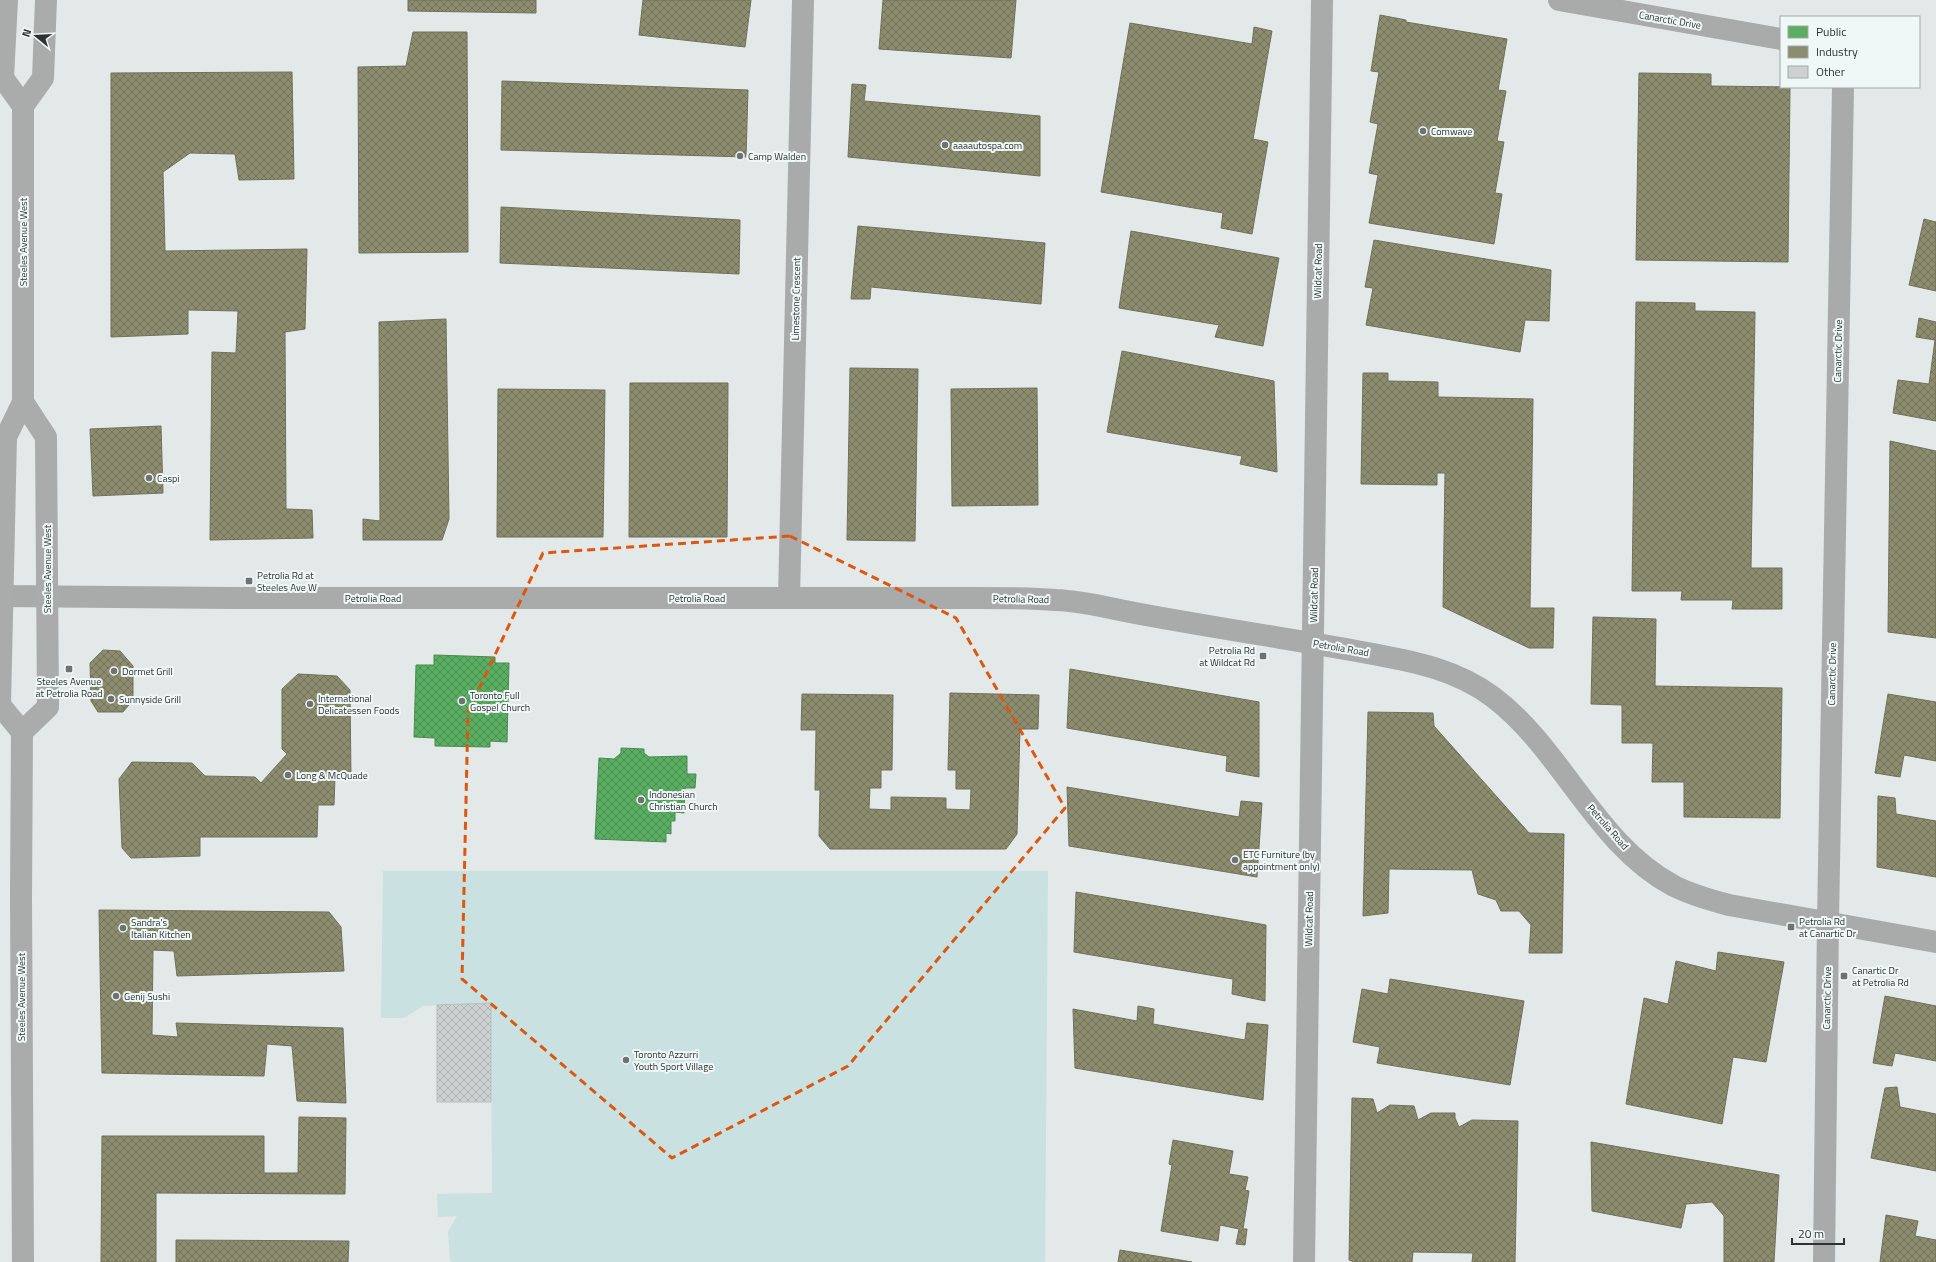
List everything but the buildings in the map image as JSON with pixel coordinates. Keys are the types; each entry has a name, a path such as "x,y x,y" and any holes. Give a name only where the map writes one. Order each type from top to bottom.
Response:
{"main road":[{"path":"7,0 3,78 23,106 42,78 46,0"},
{"name":"Steeles Avenue West","path":"23,106 23,402 6,437 0,705 22,732 21,906 23,1262"},
{"name":"Steeles Avenue West","path":"22,732 48,707 46,437 23,402"}],"street":[{"name":"Limestone Crescent","path":"789,598 803,0"},
{"name":"Wildcat Road","path":"1304,1262 1322,0"},
{"name":"Canarctic Drive","path":"1559,0 1780,39"},
{"name":"Canarctic Drive","path":"1824,1262 1828,921 1844,88"},
{"name":"Petrolia Road","path":"2,596 1056,600 1313,643 1432,666 1463,678 1492,696 1512,712 1527,728 1604,826 1628,851 1649,869 1674,885 1703,898 1729,905 1828,921 1936,942"}],"highlighted area":[{"path":"790,536 956,618 1065,808 848,1066 672,1158 462,979 468,712 543,553"}],"shaded area":[{"path":"383,871 1048,871 1045,1262 452,1262 450,1260 448,1232 457,1216 438,1217 437,1194 492,1193 491,1003 423,1006 404,1018 381,1018"}],"place":[{"name":"Comwave","path":"1423,131"},
{"name":"aaaautospa.com","path":"945,145"},
{"name":"Camp Walden","path":"740,156"},
{"name":"Caspi","path":"149,478"},
{"name":"Petrolia Rd at Steeles Ave W","path":"249,581"},
{"name":"Petrolia Rd at Wildcat Rd","path":"1263,656"},
{"name":"Steeles Avenue at Petrolia Road","path":"69,669"},
{"name":"Dormet Grill","path":"114,671"},
{"name":"Sunnyside Grill","path":"111,699"},
{"name":"Toronto Full Gospel Church","path":"462,701"},
{"name":"International Delicatessen Foods","path":"310,704"},
{"name":"Long & McQuade","path":"288,775"},
{"name":"Indonesian Christian Church","path":"641,800"},
{"name":"ETC Furniture (by appointment only)","path":"1235,860"},
{"name":"Petrolia Rd at Canartic Dr","path":"1791,927"},
{"name":"Sandra's Italian Kitchen","path":"123,928"},
{"name":"Canartic Dr at Petrolia Rd","path":"1844,976"},
{"name":"Genij Sushi","path":"116,996"},
{"name":"Toronto Azzurri Youth Sport Village","path":"626,1060"}]}
